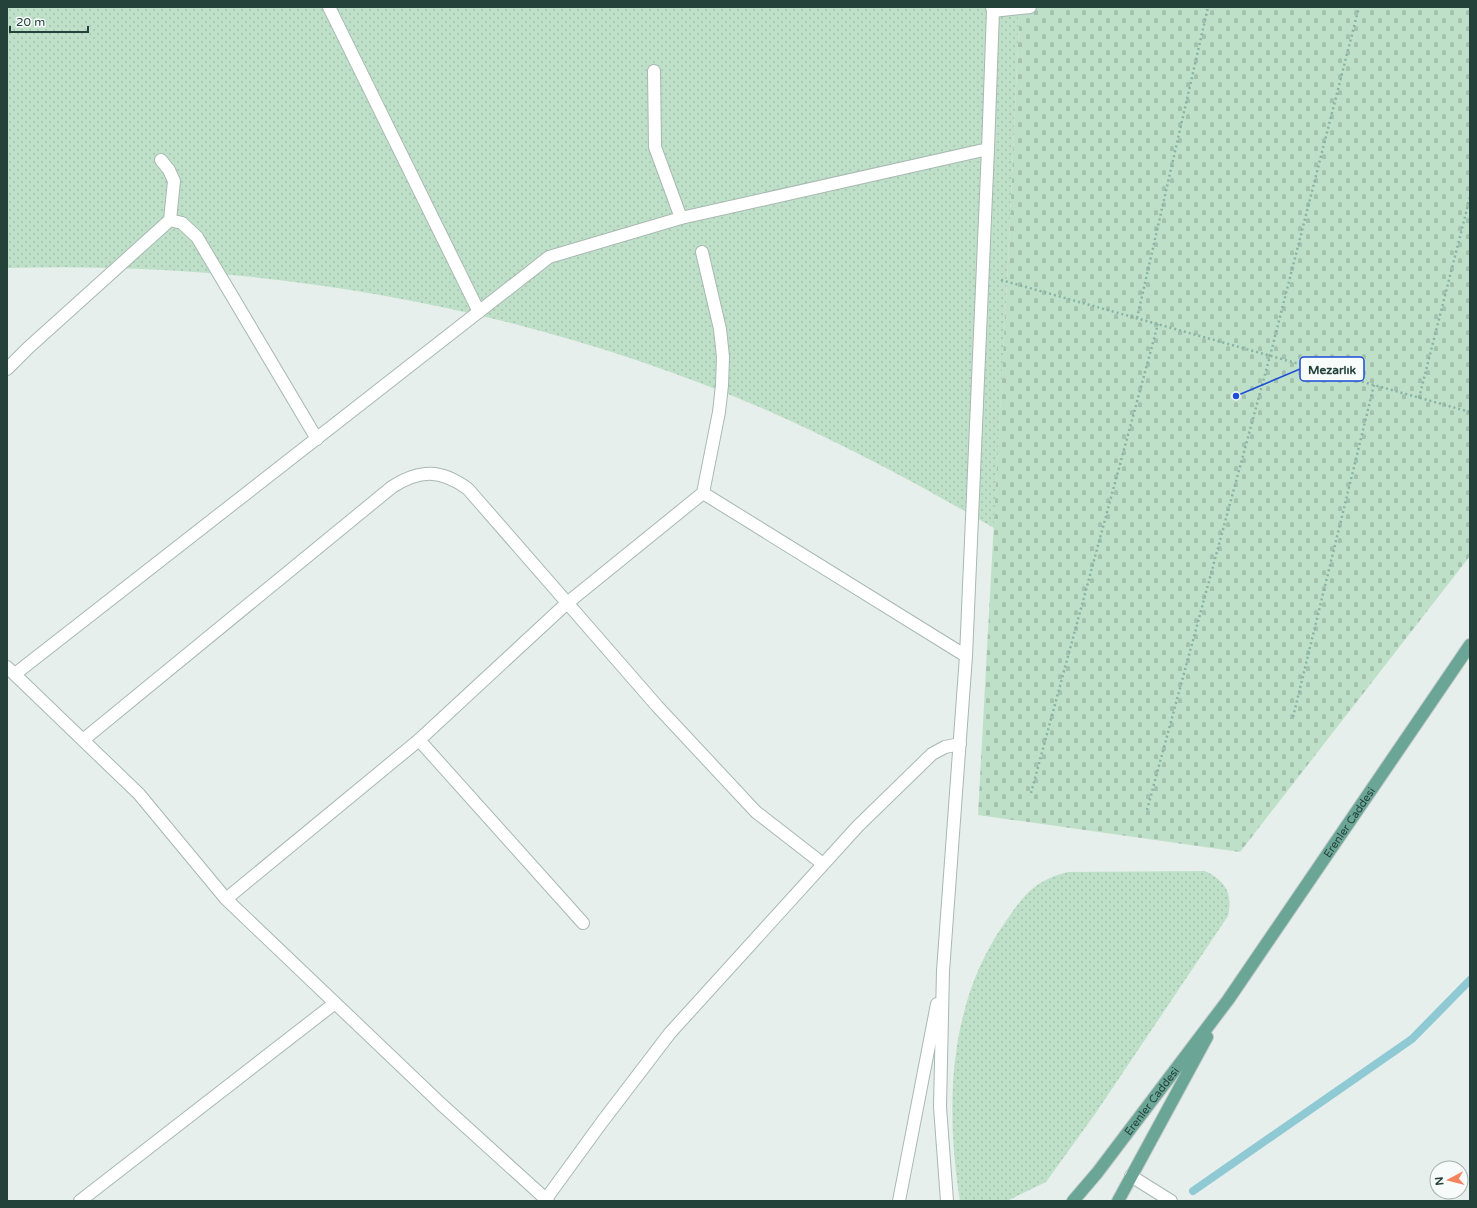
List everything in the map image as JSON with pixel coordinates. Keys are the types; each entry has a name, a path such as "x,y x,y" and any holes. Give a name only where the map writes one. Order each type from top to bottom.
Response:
{"main road":[{"name":"Erenler Caddesi","path":"1073,1201 1097,1173 1228,1000 1470,645"},
{"name":"Erenler Caddesi","path":"1118,1201 1228,1000"}],"street":[{"path":"328,7 479,312"},
{"path":"947,1201 940,1107 943,972 966,656 983,275 992,9 1030,7"},
{"path":"654,72 655,147 682,218"},
{"path":"960,744 945,747 932,754 858,826 823,864 670,1033 602,1122 547,1200 441,1104 226,899 140,794 11,671 317,439 549,257 682,218 988,149"},
{"path":"7,369 28,348 170,220 174,181 169,170 161,160"},
{"path":"170,220 182,223 197,237 317,439"},
{"path":"226,899 419,740 566,604 703,493 719,412 723,357 720,329 702,252"},
{"path":"83,740 392,487 404,479 417,474 431,473 444,475 457,481 468,489 566,604 656,706 756,812 823,864"},
{"path":"703,493 966,656"},
{"path":"419,740 582,923"},
{"path":"899,1201 943,972"},
{"path":"80,1201 335,1003"},
{"path":"1132,1176 1171,1201"}],"path":[{"path":"1137,318 1208,7"},
{"path":"1146,810 1270,356 1359,7"},
{"path":"1419,398 1470,197"},
{"path":"983,275 1470,412"},
{"path":"1031,793 1158,324"},
{"path":"1293,717 1374,385"}],"green space":[{"path":"7,7 1016,7 1019,20 994,528 885,468 829,439 773,413 682,376 589,345 494,319 398,298 301,283 203,273 105,268 7,268"},
{"path":"1016,7 1470,7 1470,556 1240,852 978,815 1008,264 1019,21"},
{"path":"1205,871 1218,879 1226,889 1229,901 1228,916 1095,1114 1046,1182 1007,1201 960,1201 955,1165 953,1092 956,1056 962,1020 972,986 987,952 1012,912 1025,896 1039,884 1047,879 1068,872"}],"waterway":[{"path":"1193,1191 1412,1039 1470,980"}],"place":[{"name":"Mezarlık","path":"1236,396"}]}
